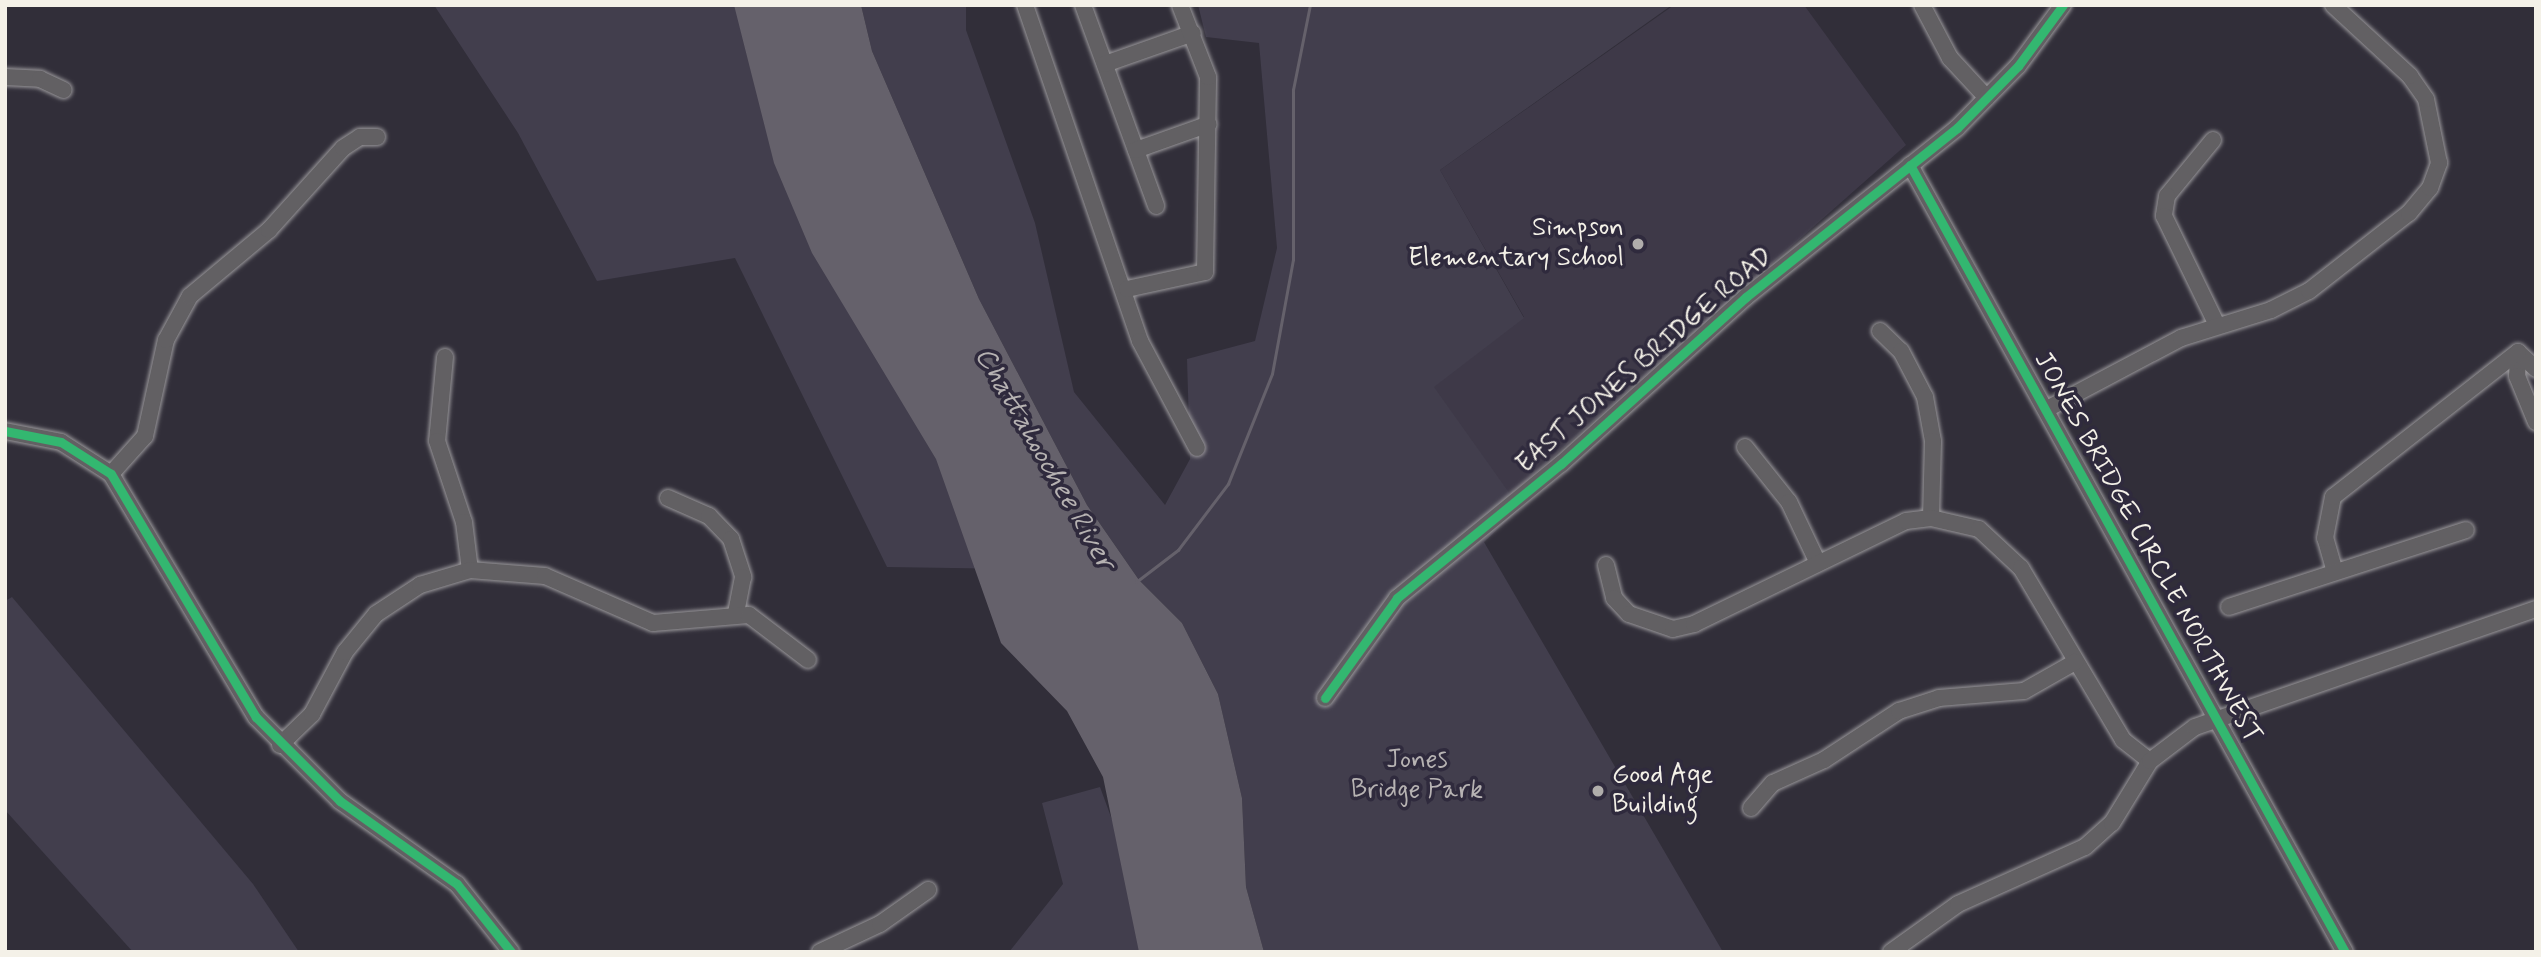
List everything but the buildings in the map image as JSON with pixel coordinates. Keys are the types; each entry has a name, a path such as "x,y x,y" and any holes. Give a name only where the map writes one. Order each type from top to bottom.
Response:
{"street":[{"path":"1025,5 1127,289 1153,376 1197,448"},
{"path":"1083,5 1156,206"},
{"path":"1127,289 1205,272 1208,77 1180,5"},
{"path":"1922,5 1950,58 1987,98"},
{"name":"EAST JONES BRIDGE ROAD","path":"1325,698 1397,598 1987,98 2063,5"},
{"path":"2047,409 2216,323 2271,310 2309,291 2409,212 2430,188 2439,163 2426,99 2410,76 2333,5"},
{"path":"1105,64 1193,33"},
{"path":"5,77 40,79 64,90"},
{"path":"1136,150 1209,124"},
{"path":"111,474 145,436 166,340 191,296 269,230 343,148 377,137"},
{"path":"2213,140 2167,196 2164,216 2216,323"},
{"name":"JONES BRIDGE CIRCLE NORTHWEST","path":"1910,165 2345,952"},
{"path":"1880,331 1901,351 1925,397 1933,441 1931,518"},
{"path":"2518,352 2536,369"},
{"path":"2518,352 2516,376 2536,422"},
{"path":"2335,572 2325,538 2333,497 2518,352"},
{"path":"444,357 437,441 464,522 470,570"},
{"path":"5,430 61,442 111,474 223,668 281,745 340,800 457,884 511,952"},
{"path":"1745,447 1788,502 1817,561"},
{"path":"668,498 709,516 731,539 743,577 736,614"},
{"path":"1606,565 1615,598 1629,614 1673,629 1694,624 1882,530 1931,518 1979,529 2000,544 2123,740 2150,761"},
{"path":"2229,607 2466,530"},
{"path":"281,745 312,714 345,652 376,614 420,585 470,570 545,576 653,623 736,614 761,620 808,660"},
{"path":"1891,952 1958,904 2085,848 2112,823 2150,761 2217,718 2536,609"},
{"path":"1751,808 1773,783 1824,760 1899,710 1939,698 2024,691 2075,662"},
{"path":"820,952 880,924 929,890"}],"shaded area":[{"name":"Simpson Elementary School","path":"1674,5 1804,5 1906,145 1510,495 1433,387 1524,317 1440,170"}],"green space":[{"path":"434,5 758,5 1021,569 887,567 735,258 597,281 518,133"},
{"name":"Jones Bridge Park","path":"861,5 966,5 966,30 1035,223 1074,392 1165,505 1190,459 1187,359 1255,341 1277,248 1259,43 1206,37 1198,5 1672,5 1440,170 1524,318 1434,387 1520,508 1484,542 1723,952 1264,952 1246,887 1242,798 1218,694 1182,623 1139,580 1087,505 979,299 872,51"},
{"path":"12,597 253,884 299,952 133,952 5,810 5,601"},
{"path":"1100,787 1140,896 1151,952 1009,952 1063,884 1042,803"}],"water":[{"name":"Chattahoochee River","path":"734,5 861,5 872,51 979,299 1087,505 1139,580 1182,623 1218,694 1242,798 1246,887 1264,952 1139,952 1103,777 1067,711 1001,643 936,459 812,253 774,163"}],"waterway":[{"path":"1136,582 1178,550 1228,484 1272,374 1293,260 1293,90 1310,5"}],"cycle path":[{"path":"1325,698 1397,598 1561,464 1746,297 1957,128 2018,66 2063,5"},
{"path":"1910,165 2345,952"},
{"path":"5,431 61,442 111,474 256,717 340,801 457,884 511,952"}],"place":[{"name":"Simpson Elementary School","path":"1638,244"},
{"name":"Good Age Building","path":"1598,791"}]}
